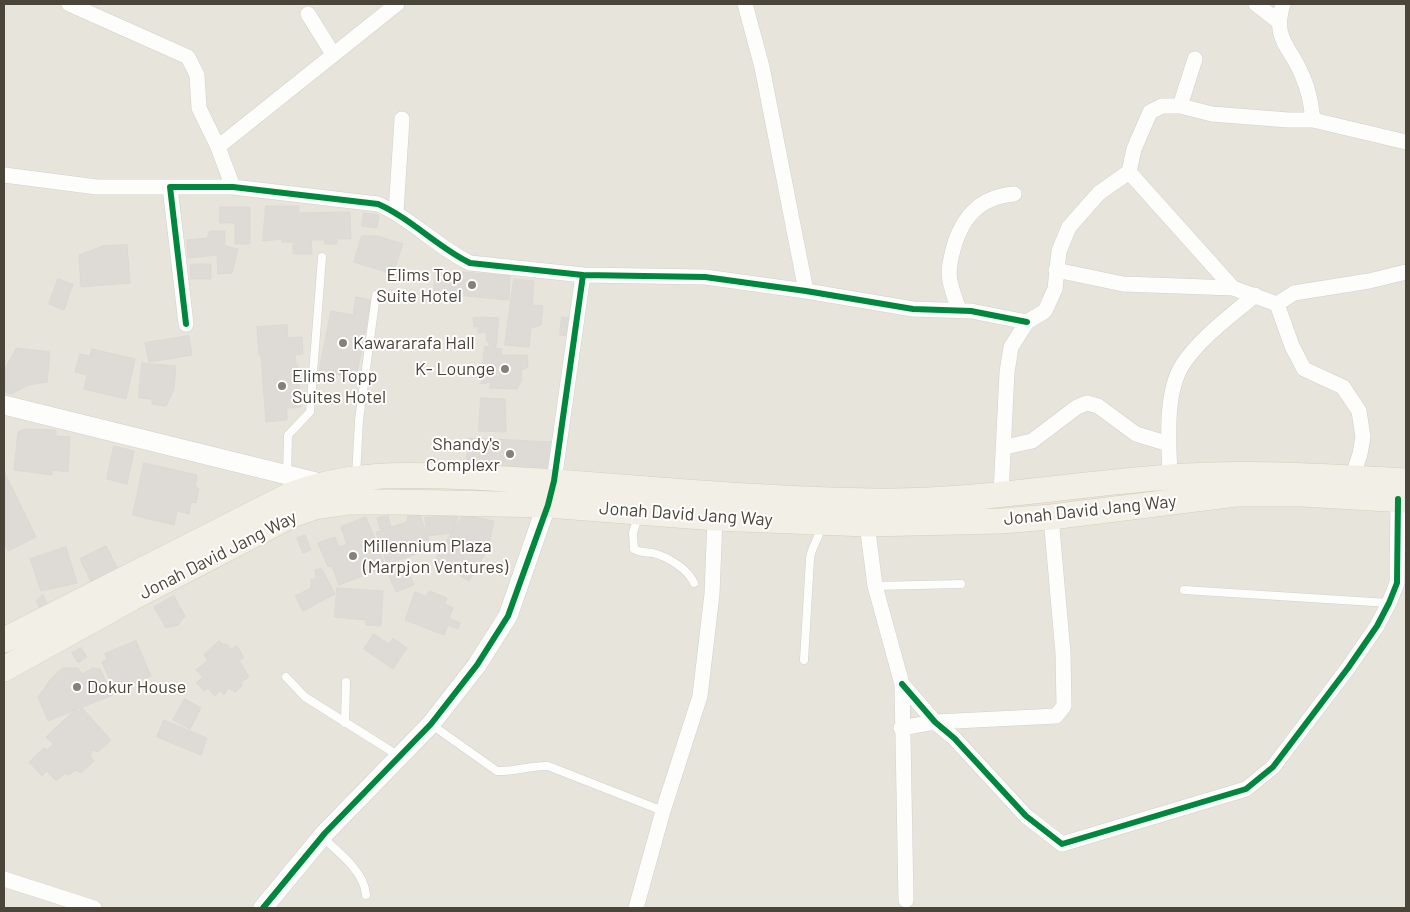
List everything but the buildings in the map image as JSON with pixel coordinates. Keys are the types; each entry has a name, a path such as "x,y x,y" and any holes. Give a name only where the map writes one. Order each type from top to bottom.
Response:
{"main road":[{"path":"4,640 290,495 320,483 356,478 401,474 554,481 719,495 874,501 944,500 1170,477 1254,475 1352,478 1404,493"},
{"name":"Jonah David Jang Way","path":"4,669 292,515 315,508 350,502 548,505 715,518 868,524 1001,521 1052,517 1236,494 1404,493"}],"street":[{"path":"69,4 188,57 197,75 199,108 234,187"},
{"path":"218,148 397,4"},
{"path":"745,4 762,67 806,290"},
{"path":"1256,4 1278,21"},
{"path":"1283,4 1278,21 1286,47 1302,72 1309,92 1313,120"},
{"path":"308,14 333,54"},
{"path":"1180,106 1195,59"},
{"path":"1001,494 1005,447 1007,372 1011,347 1027,322 1044,311 1054,289 1059,251 1069,227 1099,193 1129,172 1134,150 1150,112 1162,106 1180,106 1212,114 1313,120 1406,142"},
{"path":"396,212 402,119"},
{"path":"1129,172 1233,288"},
{"path":"4,175 97,187 234,187 378,204 396,212 453,255 470,263 583,275 705,277 806,290 913,309 959,310 1027,322"},
{"path":"170,186 186,324"},
{"path":"959,310 950,279 950,265 955,243 966,218 976,207 988,200 1014,194"},
{"path":"1056,270 1123,284 1233,288 1277,304 1292,346 1304,369 1343,387 1359,411 1362,437 1360,454 1352,478"},
{"path":"1277,304 1294,293 1369,282 1406,272"},
{"path":"263,908 322,837 431,724 477,665 508,616 548,505 554,481 583,275"},
{"path":"1170,477 1170,403 1182,366 1215,330 1256,295"},
{"path":"1005,447 1032,442 1077,407 1087,403 1098,406 1136,434 1169,444"},
{"path":"4,405 320,483"},
{"path":"902,684 935,722 954,738 1026,816 1062,844 1246,789 1274,767 1377,626 1398,583 1404,493"},
{"path":"901,728 935,722 1056,716 1064,706 1064,653 1052,517"},
{"path":"636,908 663,811 700,696 712,594 715,518"},
{"path":"868,524 876,586 902,684 901,728 906,900"},
{"path":"4,879 94,908"}],"lane":[{"path":"287,476 288,435 310,412 322,257"},
{"path":"356,478 359,420 376,295"},
{"path":"639,512 634,533 634,549 639,552 654,553 674,563 691,576 694,583"},
{"path":"804,660 811,550 820,534 821,522"},
{"path":"876,586 960,584"},
{"path":"1184,590 1389,603"},
{"path":"286,677 306,697 400,757"},
{"path":"344,723 346,682"},
{"path":"431,724 497,771 507,772 533,765 548,766 663,811"},
{"path":"322,837 354,869 366,886 366,895"}],"shaded area":[{"path":"4,4 1406,4 1406,908 4,908"}],"cycle path":[{"path":"186,324 170,187 233,187 378,204 402,217 446,249 470,263 583,275 705,277 806,291 913,309 971,311 1027,322"},
{"path":"263,908 325,833 431,724 477,665 508,616 548,505 554,481 583,275"},
{"path":"902,684 935,722 954,738 1026,816 1062,844 1246,789 1273,767 1348,668 1377,626 1397,583 1398,499"}],"place":[{"name":"Elims Top Suite Hotel","path":"472,285"},
{"name":"Kawararafa Hall","path":"343,343"},
{"name":"K- Lounge","path":"505,369"},
{"name":"Elims Topp Suites Hotel","path":"282,386"},
{"name":"Shandy's Complexr","path":"510,454"},
{"name":"Millennium Plaza (Marpjon Ventures)","path":"353,556"},
{"name":"Dokur House","path":"77,687"}]}
